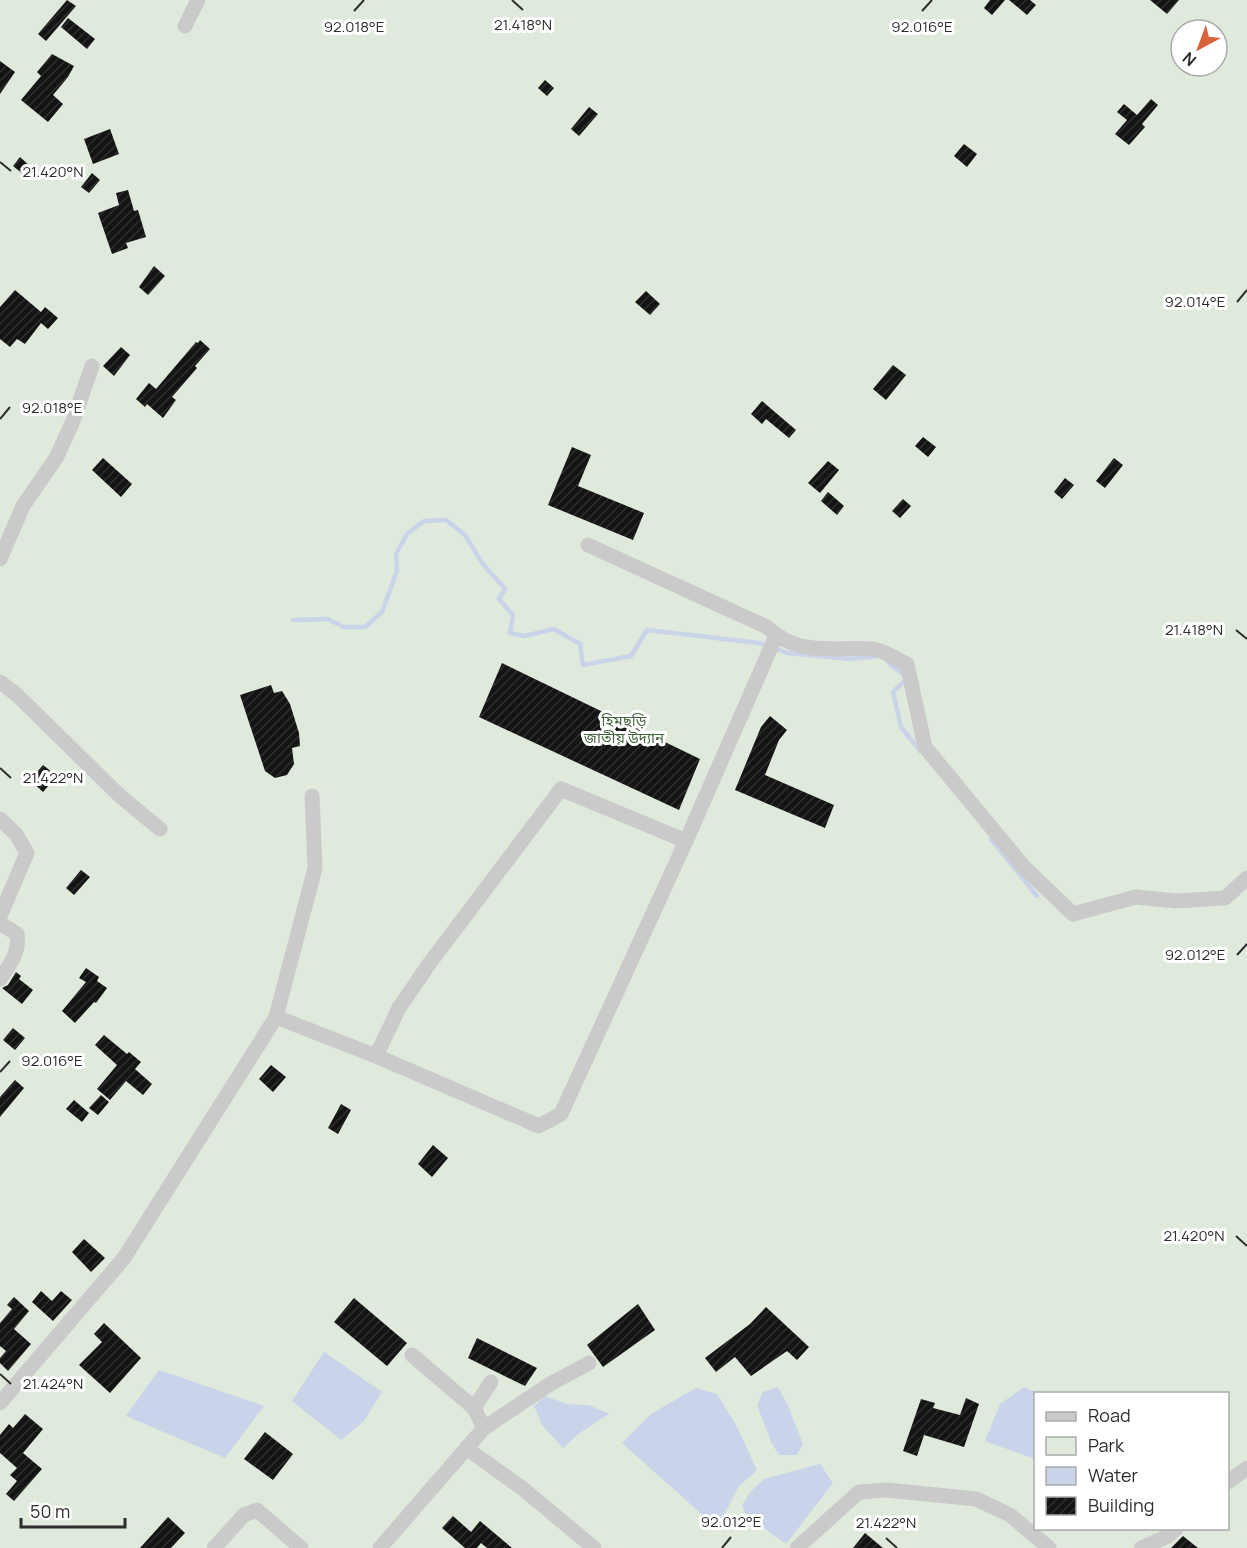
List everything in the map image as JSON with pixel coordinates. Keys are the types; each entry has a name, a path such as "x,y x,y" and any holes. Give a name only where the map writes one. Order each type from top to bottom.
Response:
{"street":[{"path":"185,26 198,0"},
{"path":"0,559 23,506 56,458 73,421 92,366"},
{"path":"588,545 766,627 776,636 809,649 875,650 907,664 925,747 1024,867 1073,914 1136,897 1176,901 1225,898 1247,879"},
{"path":"276,1017 376,1056 539,1126 561,1113 686,841 776,636"},
{"path":"0,682 120,796 160,829"},
{"path":"376,1056 399,1008 429,964 561,789 686,841"},
{"path":"0,1403 124,1258 276,1017 315,868 312,796"},
{"path":"0,819 16,834 27,853 0,916"},
{"path":"0,923 17,934 19,944 17,953 0,980"},
{"path":"412,1355 474,1408 484,1428"},
{"path":"380,1548 484,1428 550,1384 589,1363"},
{"path":"474,1408 491,1382"},
{"path":"466,1448 522,1488 594,1548"},
{"path":"1229,1481 1247,1468"},
{"path":"797,1548 859,1492 886,1490 976,1499 1010,1515 1049,1548"},
{"path":"214,1548 244,1515 257,1510 302,1548"},
{"path":"1141,1548 1168,1536 1176,1530"}],"green space":[{"name":"হিমছড়ি জাতীয় উদ্যান","path":"0,0 1247,0 1247,1548 0,1548"}],"water":[{"path":"324,1352 382,1392 364,1421 341,1440 292,1401"},
{"path":"159,1370 264,1406 225,1458 126,1416"},
{"path":"778,1387 803,1444 797,1455 779,1455 771,1442 757,1405 763,1392"},
{"path":"1024,1387 1035,1392 1034,1459 985,1441 1000,1404"},
{"path":"696,1388 717,1394 736,1425 757,1470 739,1486 717,1528 622,1443 651,1414"},
{"path":"545,1396 567,1404 589,1405 609,1414 578,1434 563,1448 542,1425 534,1406"},
{"path":"820,1464 833,1483 786,1544 746,1515 742,1505 751,1491 764,1479"}],"building":[{"path":"67,0 76,6 46,41 38,34"},
{"path":"990,0 1005,0 992,15 984,8"},
{"path":"1009,0 1030,0 1036,5 1027,15"},
{"path":"1150,0 1179,0 1167,14"},
{"path":"68,18 95,39 87,49 61,27"},
{"path":"52,54 74,66 53,95 63,104 48,122 21,100 41,76 37,72"},
{"path":"0,61 15,72 0,94"},
{"path":"545,80 554,88 547,96 538,88"},
{"path":"1151,99 1158,105 1142,124 1145,127 1129,145 1115,134 1127,120 1117,112 1124,104 1137,115"},
{"path":"589,107 598,114 579,136 571,129"},
{"path":"110,129 119,154 93,164 84,139"},
{"path":"964,144 977,154 967,167 954,156"},
{"path":"20,157 31,167 24,175 13,166"},
{"path":"92,173 100,180 89,193 81,187"},
{"path":"128,190 134,211 138,210 146,237 126,243 128,248 112,254 98,213 119,205 116,193"},
{"path":"154,266 165,276 148,295 139,287"},
{"path":"15,290 41,312 45,307 58,318 48,329 41,323 25,344 17,339 10,347 0,339 0,307"},
{"path":"646,291 660,304 650,315 635,302"},
{"path":"200,340 210,349 172,397 176,400 163,418 147,404 145,407 136,399 149,383 156,389"},
{"path":"121,347 130,355 114,376 103,366"},
{"path":"893,365 906,375 886,400 873,389"},
{"path":"762,401 796,430 789,438 766,419 762,424 751,414"},
{"path":"923,437 936,447 928,457 915,446"},
{"path":"572,447 591,455 578,486 644,513 633,540 548,505"},
{"path":"103,458 132,484 121,497 92,470"},
{"path":"1114,458 1123,465 1105,488 1096,481"},
{"path":"828,461 839,470 820,493 808,483"},
{"path":"1065,478 1074,485 1062,499 1054,492"},
{"path":"828,492 844,506 837,515 821,501"},
{"path":"903,499 911,506 900,518 892,511"},
{"path":"502,663 700,759 679,810 479,717"},
{"path":"271,685 274,693 282,691 290,704 299,733 300,746 292,748 294,764 287,775 275,778 265,771 240,695"},
{"path":"770,716 787,730 779,740 765,775 834,805 825,828 735,790 761,727"},
{"path":"43,765 57,776 43,792 30,780"},
{"path":"81,870 90,877 74,895 66,888"},
{"path":"86,968 99,977 97,981 107,988 96,1003 94,1002 75,1023 62,1011 86,982 79,978"},
{"path":"16,972 21,976 19,979 33,990 22,1004 2,988 8,985"},
{"path":"13,1028 25,1038 15,1050 3,1040"},
{"path":"104,1035 141,1062 135,1069 152,1084 143,1095 126,1081 110,1100 97,1089 117,1065 95,1045"},
{"path":"271,1065 286,1077 273,1092 259,1079"},
{"path":"15,1080 24,1088 0,1117 0,1097"},
{"path":"101,1095 109,1102 98,1115 89,1108"},
{"path":"74,1100 89,1113 82,1122 66,1109"},
{"path":"341,1104 351,1110 338,1134 328,1128"},
{"path":"433,1145 448,1158 432,1177 418,1164"},
{"path":"84,1239 105,1258 91,1272 72,1252"},
{"path":"41,1291 52,1301 61,1291 72,1300 53,1321 32,1302"},
{"path":"14,1297 29,1311 14,1329 31,1344 8,1371 0,1363 0,1358 6,1351 0,1346 0,1323 12,1309 7,1305"},
{"path":"354,1298 407,1343 387,1366 334,1322"},
{"path":"638,1304 655,1330 603,1367 587,1345"},
{"path":"766,1307 809,1347 797,1360 787,1351 751,1376 735,1357 716,1372 705,1358 750,1324"},
{"path":"104,1323 141,1358 110,1393 79,1365 102,1342 94,1334"},
{"path":"477,1338 537,1368 525,1386 468,1358"},
{"path":"966,1398 979,1404 964,1447 924,1435 917,1456 903,1451 921,1399 935,1403 933,1408 960,1415"},
{"path":"25,1414 43,1429 23,1453 42,1469 14,1501 6,1494 17,1481 10,1475 17,1468 0,1453 0,1435 9,1424 13,1428"},
{"path":"265,1432 293,1454 273,1480 244,1459"},
{"path":"453,1516 471,1532 480,1521 512,1548 487,1548 481,1543 477,1548 465,1548 442,1528"},
{"path":"168,1517 185,1533 171,1548 140,1548"},
{"path":"865,1533 883,1548 853,1548"},
{"path":"1183,1536 1198,1548 1171,1548"}],"waterway":[{"path":"293,620 328,619 344,627 365,627 382,612 397,571 396,554 407,534 424,521 446,520 465,535 482,563 505,589 499,599 513,615 510,633 525,636 554,629 580,644 583,665 631,656 647,630 759,643 787,653 850,659 878,656"},
{"path":"887,660 908,678 893,692 901,727 920,751"},
{"path":"991,839 1037,896"}]}
